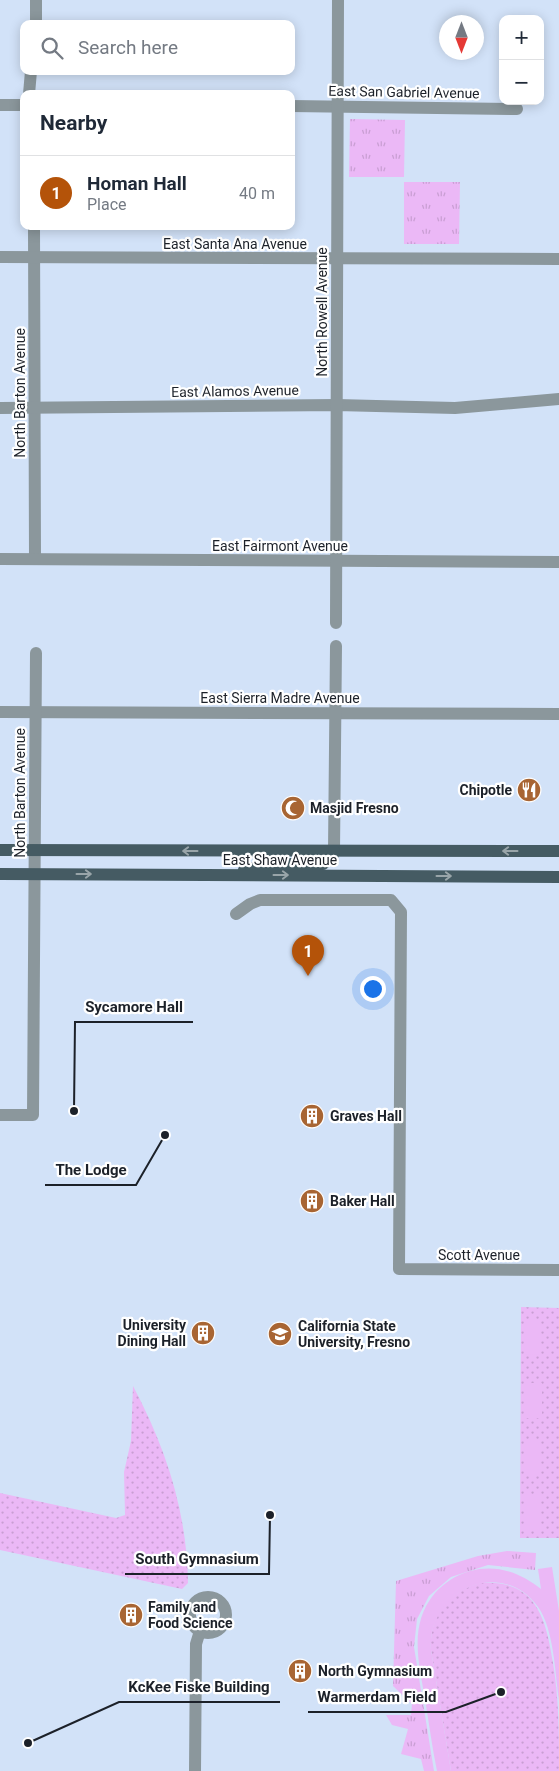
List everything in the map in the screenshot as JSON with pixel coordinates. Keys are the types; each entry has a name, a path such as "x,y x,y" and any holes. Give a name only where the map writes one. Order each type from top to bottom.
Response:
{"main road":[{"name":"East Shaw Avenue","path":"0,850 559,851"},
{"path":"222,875 273,864 323,864 332,857 334,851"},
{"name":"East Shaw Avenue","path":"0,874 559,877"}],"street":[{"path":"36,0 36,20"},
{"name":"North Rowell Avenue","path":"336,624 338,0"},
{"path":"29,90 31,75"},
{"path":"0,105 20,105"},
{"name":"East San Gabriel Avenue","path":"295,106 517,108"},
{"name":"North Barton Avenue","path":"34,230 36,258 35,559"},
{"name":"East Santa Ana Avenue","path":"0,257 337,260 559,259"},
{"name":"East Alamos Avenue","path":"0,408 337,405 455,408 559,399"},
{"name":"East Fairmont Avenue","path":"0,559 559,562"},
{"path":"334,851 336,646"},
{"name":"North Barton Avenue","path":"0,1115 33,1115 36,653"},
{"name":"East Sierra Madre Avenue","path":"0,712 559,714"},
{"name":"Scott Avenue","path":"236,914 250,904 260,900 391,900 401,912 400,1269 559,1270"},
{"path":"195,1771 196,1644 200,1631"}],"green space":[{"path":"350,119 405,120 404,177 349,177"},
{"path":"404,182 460,182 459,244 404,244"},
{"path":"521,1307 559,1308 559,1538 520,1538"},
{"path":"525,1319 541,1319 541,1354 525,1355"},
{"path":"526,1383 542,1383 542,1418 526,1418"},
{"path":"133,1386 165,1457 179,1506 184,1531 188,1583 182,1589 0,1550 0,1493 116,1518 125,1515 124,1472 131,1441"},
{"path":"525,1439 541,1439 541,1474 525,1474"},
{"path":"525,1494 541,1494 541,1529 525,1529"},
{"path":"507,1551 536,1553 535,1570 488,1565 451,1577 429,1596 417,1619 414,1647 434,1771 424,1771 421,1759 401,1754 408,1729 392,1725 386,1715 411,1715 412,1704 393,1686 396,1581 478,1556"},
{"path":"552,1567 559,1611 559,1700 551,1639 547,1627 538,1607 523,1592 505,1584 487,1582 469,1587 453,1597 441,1611 433,1629 431,1650 451,1771 437,1771 418,1658 418,1631 427,1605 435,1593 446,1583 470,1571 489,1568 507,1571 525,1578 541,1589 538,1569"},
{"path":"481,1583 500,1583 514,1587 526,1595 542,1617 547,1631 555,1676 559,1771 451,1771 431,1650 431,1638 437,1616 450,1599 459,1592"}],"place":[{"name":"Chipotle","path":"529,790"},
{"name":"Masjid Fresno","path":"293,808"},
{"name":"Homan Hall","path":"308,976"},
{"name":"Sycamore Hall","path":"74,1111"},
{"name":"Graves Hall","path":"312,1116"},
{"name":"The Lodge","path":"165,1135"},
{"name":"Baker Hall","path":"312,1201"},
{"name":"University Dining Hall","path":"203,1333"},
{"name":"California State University, Fresno","path":"280,1334"},
{"name":"South Gymnasium","path":"270,1515"},
{"name":"Family and Food Science","path":"131,1615"},
{"name":"North Gymnasium","path":"300,1671"},
{"name":"Warmerdam Field","path":"501,1692"},
{"name":"KcKee Fiske Building","path":"28,1743"}]}
